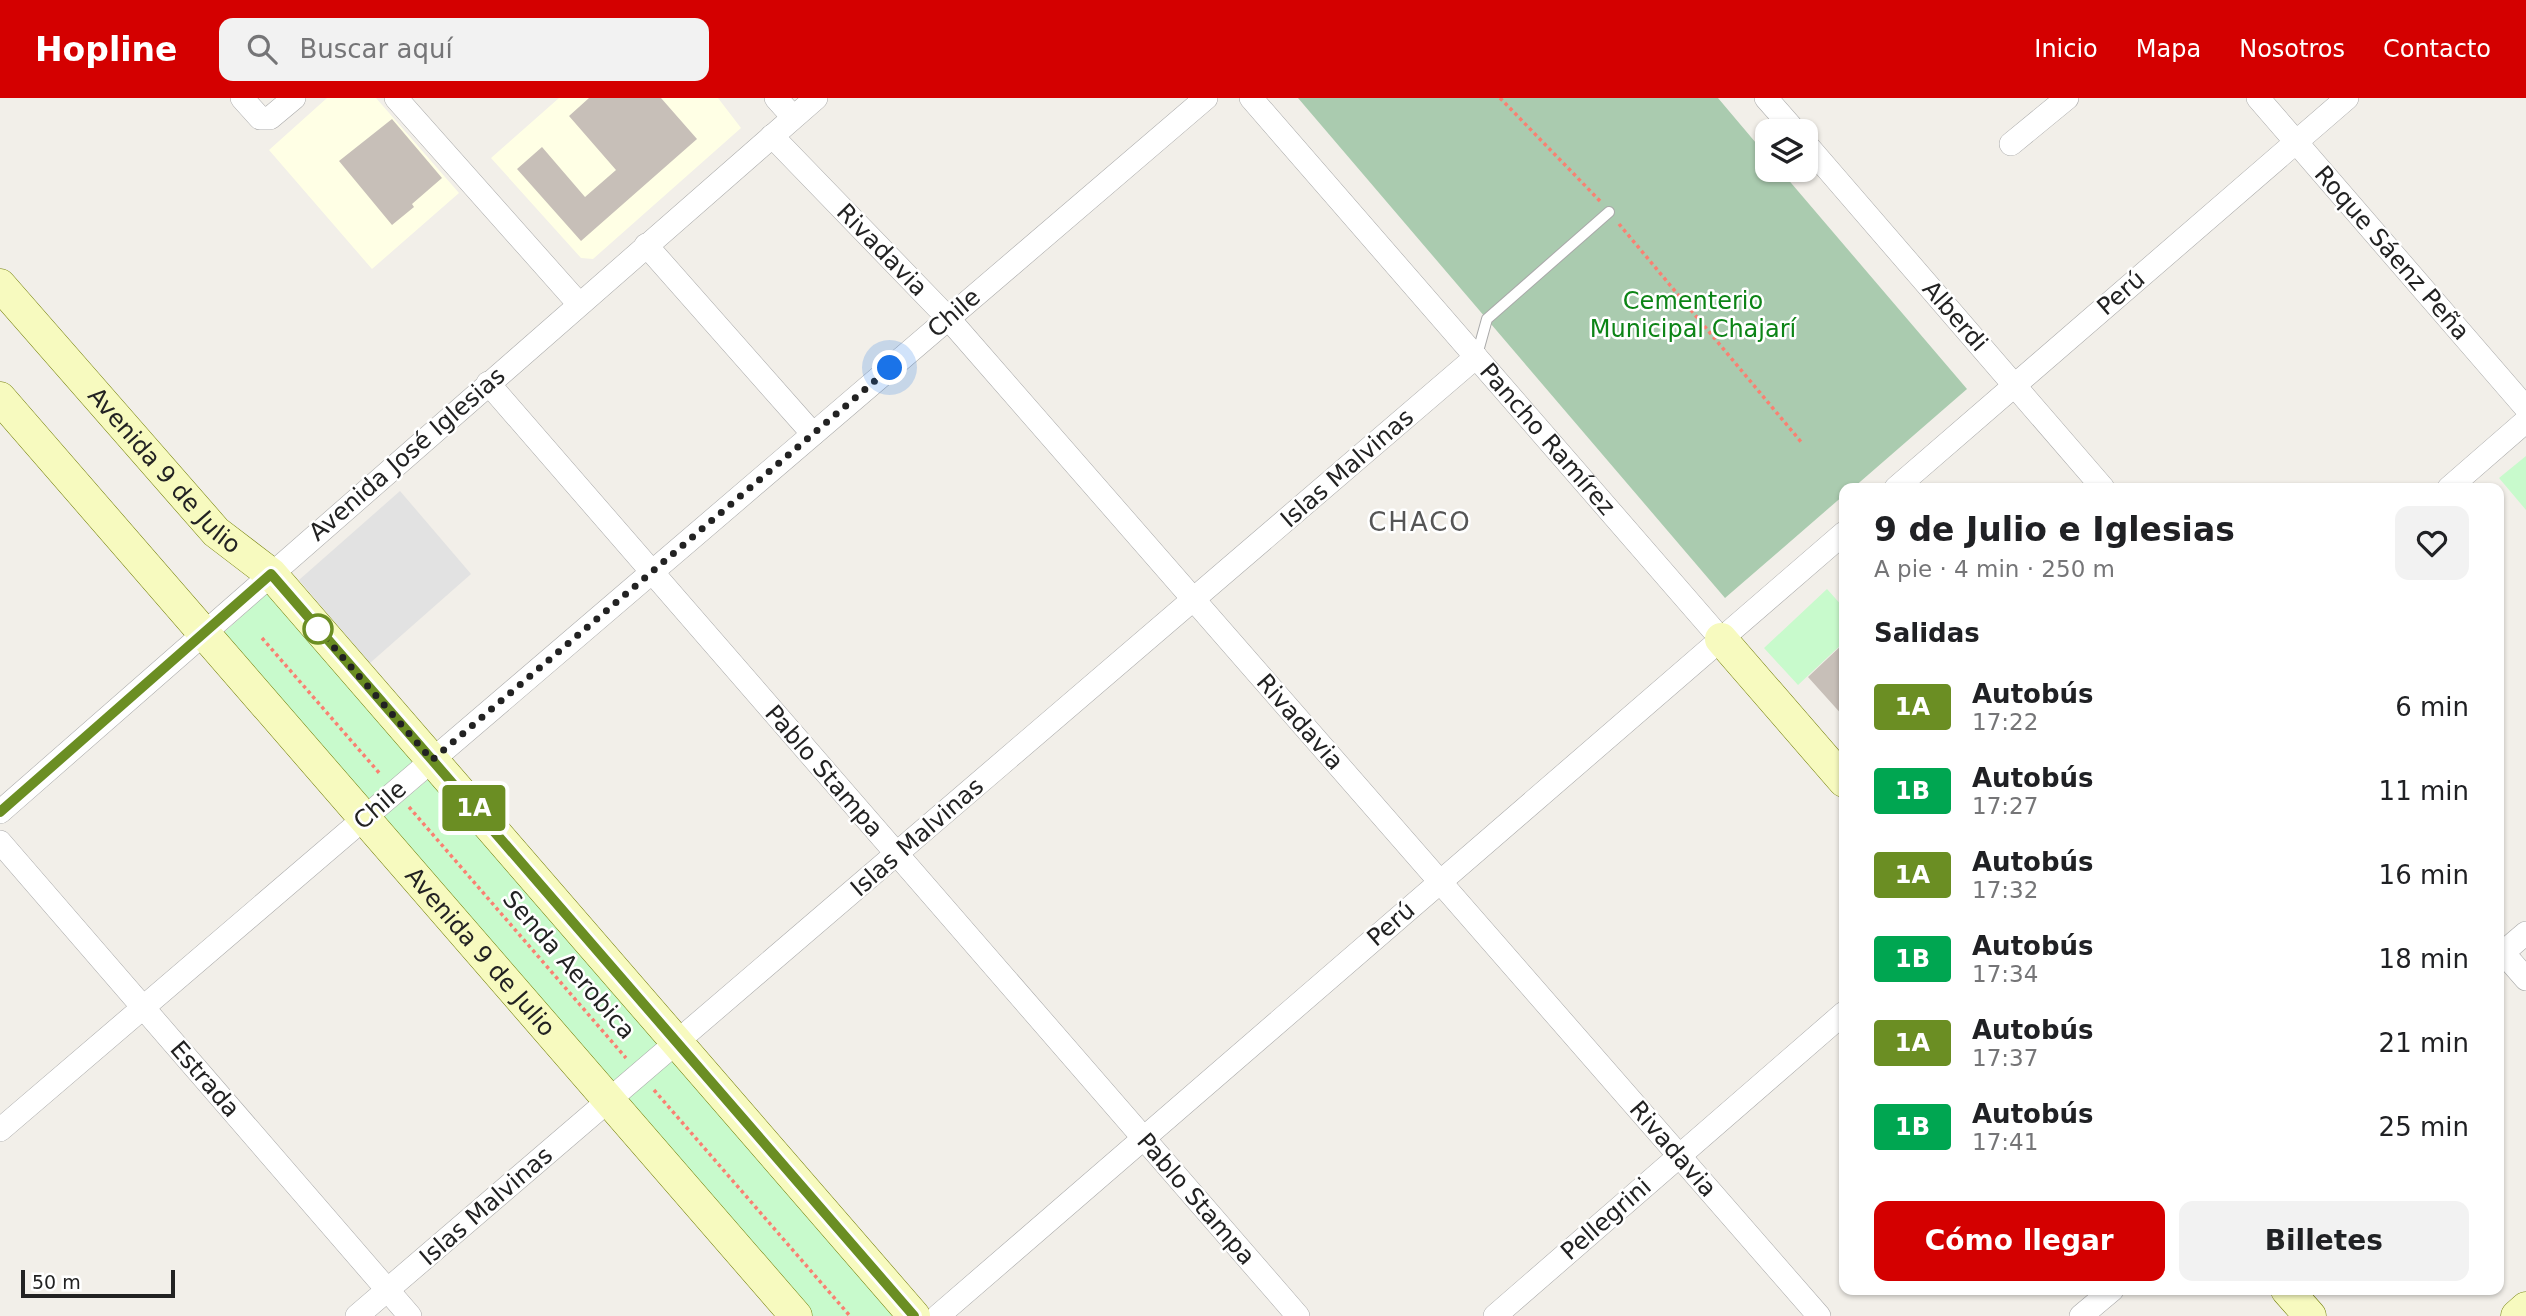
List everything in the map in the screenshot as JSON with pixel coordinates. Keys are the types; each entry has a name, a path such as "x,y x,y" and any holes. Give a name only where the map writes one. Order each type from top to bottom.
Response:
{"main road":[{"name":"Avenida 9 de Julio","path":"0,285 216,532 271,574 914,1316"},
{"name":"Avenida 9 de Julio","path":"0,398 796,1316"},
{"name":"Pancho Ramírez","path":"1721,639 1839,775"},
{"path":"2291,1295 2310,1316"},
{"path":"2517,1316 2526,1308"}],"street":[{"path":"242,98 260,118 270,118 294,98"},
{"path":"396,98 579,304"},
{"path":"776,98 793,117"},
{"name":"Avenida José Iglesias","path":"0,812 816,98"},
{"name":"Chile","path":"0,1130 1206,98"},
{"name":"Pancho Ramírez","path":"1251,98 1721,639"},
{"path":"1766,98 1784,119"},
{"path":"2011,144 2067,98"},
{"name":"Roque Sáenz Peña","path":"2258,98 2526,408"},
{"name":"Perú","path":"1902,483 2347,98"},
{"name":"Rivadavia","path":"772,136 948,318 1819,1316"},
{"name":"Alberdi","path":"1818,158 2099,483"},
{"path":"646,245 813,434"},
{"name":"Islas Malvinas","path":"357,1316 1476,357"},
{"name":"Pablo Stampa","path":"488,383 1298,1316"},
{"path":"2455,483 2526,421"},
{"name":"Perú","path":"938,1316 1839,537"},
{"name":"Estrada","path":"0,842 410,1316"},
{"path":"2504,949 2526,933"},
{"path":"2504,956 2526,979"},
{"name":"Pellegrini","path":"1495,1316 1839,1017"},
{"path":"2081,1316 2106,1295"}],"lane":[{"path":"1476,357 1487,319 1609,212"}],"path":[{"path":"1500,98 1609,212 1802,443"},
{"name":"Senda Aerobica","path":"262,638 850,1316"}],"shaded area":[{"path":"327,98 376,98 459,193 372,269 269,150"},
{"path":"559,98 718,98 741,128 593,259 581,258 491,158"},
{"path":"400,491 471,574 370,663 299,580"}],"green space":[{"name":"Cementerio Municipal Chajarí","path":"1298,98 1718,98 1755,142 1755,182 1790,182 1967,389 1859,483 1839,483 1839,499 1725,598"},
{"path":"2526,456 2526,510 2504,483 2499,478"},
{"path":"273,588 417,759 364,804 219,637"},
{"path":"1827,589 1839,602 1839,647 1798,685 1764,648"},
{"path":"431,777 663,1040 611,1089 379,821"},
{"path":"676,1056 902,1316 807,1316 623,1102"}],"building":[{"path":"589,98 661,98 697,139 581,241 517,169 542,147 585,197 616,170 569,116"},
{"path":"392,119 442,178 392,225 339,161"},
{"path":"1839,648 1839,711 1808,677"}],"bus line":[{"name":"1A","path":"0,812 271,574 914,1316"}],"district":[{"name":"CHACO","path":"1420,522"}],"route":[{"path":"318,629 432,760 890,368"}]}
